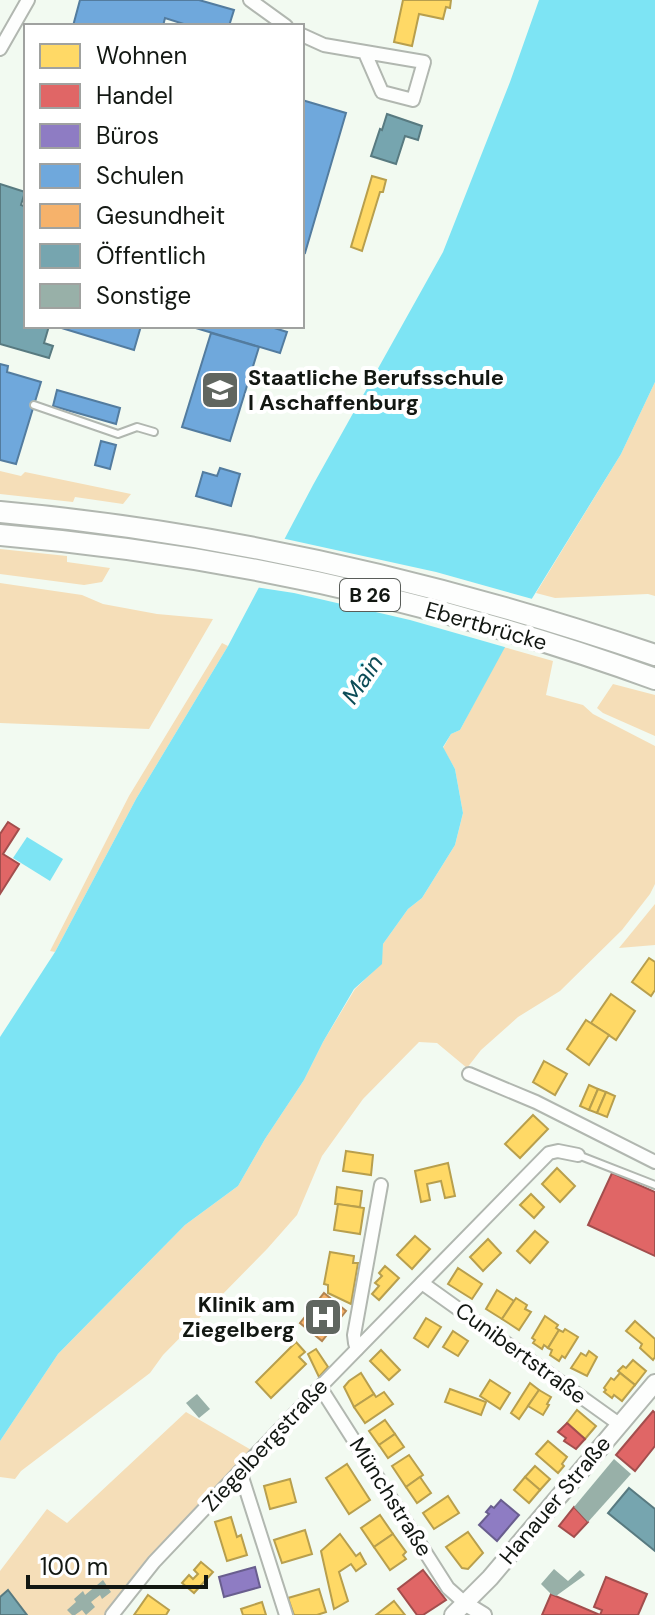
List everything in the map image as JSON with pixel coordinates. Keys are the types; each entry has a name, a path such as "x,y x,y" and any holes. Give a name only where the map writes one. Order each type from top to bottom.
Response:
{"highway":[{"name":"Ebertbrücke","path":"0,512 138,528 355,568 516,610 655,655"},
{"name":"Ebertbrücke","path":"0,535 78,543 242,568 403,602 548,643 655,679"}],"main road":[{"name":"Hanauer Straße","path":"459,1610 490,1578 655,1383"}],"street":[{"path":"0,49 28,0"},
{"path":"250,0 283,24"},
{"path":"304,36 324,45 424,62 413,100 382,92 365,53"},
{"path":"469,1074 536,1102 655,1162"},
{"name":"Ziegelbergstraße","path":"112,1615 154,1562 240,1471 549,1153 564,1151 578,1155"},
{"path":"357,1349 354,1335 381,1185"},
{"name":"Cunibertstraße","path":"422,1283 619,1424"},
{"name":"Münchstraße","path":"320,1387 459,1610"},
{"path":"240,1471 286,1615"},
{"path":"459,1610 484,1615"}],"lane":[{"path":"34,405 118,434 137,427 154,432"},
{"path":"578,1155 655,1185"}],"shaded area":[{"path":"655,382 655,596 555,598 536,593 621,454"},
{"path":"0,471 21,476 25,472 131,494 123,504 75,497 73,502 0,494"},
{"path":"0,549 67,556 67,562 110,568 102,582 84,585 0,574"},
{"path":"0,583 82,595 103,604 157,614 213,619 149,729 0,723"},
{"path":"222,643 228,646 136,799 55,952 50,951 129,796"},
{"path":"504,647 553,661 546,695 583,705 593,714 655,746 655,884 650,894 622,930 560,991 518,1017 481,1050 467,1068 437,1043 419,1042 363,1099 322,1156 297,1215 163,1355 150,1373 21,1471 15,1479 0,1477 0,1441 58,1354 185,1225 238,1186 304,1080 355,989 381,964 383,944 408,909 422,898 455,845 463,813 455,769 443,748 451,734 460,730"},
{"path":"613,684 655,695 655,736 597,708"},
{"path":"655,904 655,945 619,948"},
{"path":"186,1412 253,1451 132,1580 105,1615 0,1615 0,1571 47,1509 67,1523"}],"water":[{"name":"Main","path":"539,0 655,0 655,382 621,454 528,605 460,730 451,734 443,747 455,769 463,813 455,845 422,898 408,909 383,944 382,964 354,989 304,1080 238,1186 185,1225 58,1354 0,1441 0,1037 55,952 136,799 228,646 313,485 443,252"},
{"path":"27,837 63,859 50,881 13,858"}],"pier":[{"path":"281,538 436,572 536,600 508,648 410,620 255,587"}],"building: Wohnen":[{"path":"403,0 451,0 443,19 419,14 412,46 394,42"},
{"path":"372,176 386,180 362,251 351,247"},
{"path":"649,958 655,962 655,990 651,996 632,982"},
{"path":"611,994 635,1011 616,1040 591,1023"},
{"path":"586,1020 609,1035 589,1065 567,1049"},
{"path":"544,1061 567,1074 555,1095 533,1082"},
{"path":"589,1085 598,1089 589,1110 580,1106"},
{"path":"598,1089 606,1092 597,1113 589,1110"},
{"path":"606,1092 615,1096 607,1117 597,1113"},
{"path":"533,1115 548,1129 520,1158 505,1144"},
{"path":"346,1151 373,1155 371,1175 343,1171"},
{"path":"448,1163 455,1196 445,1198 441,1181 427,1184 430,1200 421,1202 415,1171"},
{"path":"557,1168 575,1186 560,1202 542,1184"},
{"path":"337,1187 362,1191 360,1207 335,1204"},
{"path":"531,1194 544,1207 534,1218 520,1205"},
{"path":"338,1204 364,1208 360,1234 334,1230"},
{"path":"535,1231 548,1242 530,1263 517,1251"},
{"path":"415,1236 430,1249 412,1269 397,1255"},
{"path":"488,1239 501,1253 483,1271 470,1257"},
{"path":"330,1252 354,1256 353,1263 358,1263 351,1304 328,1293 328,1285 324,1284"},
{"path":"385,1266 399,1278 379,1300 372,1294 379,1286 375,1283 382,1276 379,1273"},
{"path":"458,1268 482,1284 472,1299 448,1284"},
{"path":"497,1290 514,1301 502,1319 486,1309"},
{"path":"516,1298 531,1312 519,1330 502,1319"},
{"path":"545,1316 558,1325 556,1328 559,1330 548,1348 544,1345 542,1349 533,1343 535,1340 532,1338"},
{"path":"426,1318 441,1327 428,1347 414,1338"},
{"path":"635,1321 655,1339 653,1360 640,1348 642,1344 626,1331"},
{"path":"565,1329 578,1337 565,1358 562,1356 559,1361 550,1355 552,1350 548,1348 559,1330 563,1332"},
{"path":"453,1331 468,1341 458,1356 443,1347"},
{"path":"296,1342 305,1352 299,1357 306,1364 271,1398 256,1382"},
{"path":"316,1349 328,1367 319,1377 308,1354"},
{"path":"381,1350 400,1370 389,1380 370,1361"},
{"path":"589,1351 597,1357 587,1376 571,1368 581,1353 586,1356"},
{"path":"633,1360 646,1371 635,1385 618,1371"},
{"path":"361,1373 374,1394 354,1407 344,1387"},
{"path":"620,1373 635,1385 622,1401 604,1392 611,1378 614,1380"},
{"path":"490,1380 510,1393 500,1409 480,1396"},
{"path":"530,1383 539,1390 519,1419 511,1413"},
{"path":"450,1389 486,1402 481,1415 445,1402"},
{"path":"539,1390 551,1397 543,1415 528,1406"},
{"path":"384,1392 393,1404 365,1423 354,1407 374,1394 376,1397"},
{"path":"577,1410 596,1426 585,1439 567,1423"},
{"path":"385,1420 395,1434 379,1445 369,1431"},
{"path":"395,1434 404,1447 388,1458 379,1445"},
{"path":"548,1441 567,1457 558,1473 536,1454"},
{"path":"409,1455 423,1475 406,1487 392,1466"},
{"path":"347,1464 370,1500 349,1514 326,1478"},
{"path":"535,1466 550,1479 540,1490 525,1477"},
{"path":"420,1477 431,1493 417,1503 406,1487"},
{"path":"525,1477 540,1490 529,1503 514,1490"},
{"path":"290,1479 296,1502 270,1509 264,1486"},
{"path":"448,1496 459,1513 434,1529 423,1513"},
{"path":"380,1515 393,1534 374,1547 361,1528"},
{"path":"231,1517 247,1555 227,1561 215,1522"},
{"path":"305,1530 312,1554 282,1563 274,1540"},
{"path":"468,1532 483,1553 468,1569 462,1568 446,1547"},
{"path":"340,1534 356,1556 360,1553 366,1564 356,1571 351,1564 339,1572 348,1601 334,1609 321,1551"},
{"path":"393,1534 406,1552 403,1555 406,1559 390,1570 374,1547"},
{"path":"201,1562 213,1572 194,1593 182,1583 189,1575 193,1579 198,1574 194,1570"},
{"path":"319,1589 326,1612 294,1615 288,1598"},
{"path":"148,1595 169,1610 166,1615 134,1615"},
{"path":"394,1601 405,1615 376,1615"},
{"path":"262,1602 266,1615 243,1615 241,1609"}],"building: Handel":[{"path":"8,822 19,829 3,854 19,864 0,894 0,834"},
{"path":"612,1173 655,1192 655,1256 588,1225"},
{"path":"653,1411 655,1446 635,1471 616,1455"},
{"path":"567,1423 585,1439 576,1449 564,1441 566,1438 558,1432"},
{"path":"574,1507 588,1522 574,1537 559,1526"},
{"path":"423,1570 446,1600 423,1615 417,1615 398,1589"},
{"path":"606,1577 647,1594 638,1615 600,1615 602,1610 594,1607"},
{"path":"551,1594 600,1615 542,1615"}],"building: Büros":[{"path":"501,1500 519,1515 497,1541 479,1525 489,1514 486,1512 491,1506 494,1508"},
{"path":"255,1567 260,1587 224,1597 219,1577"}],"building: Schulen":[{"path":"80,0 199,0 234,10 230,24 184,24 165,18 164,24 74,24"},
{"path":"304,101 346,113 304,253"},
{"path":"62,328 140,328 134,350"},
{"path":"196,328 274,328 287,332 280,353"},
{"name":"Staatliche Berufsschule I Aschaffenburg","path":"211,333 259,347 230,441 182,427"},
{"path":"0,364 8,366 7,372 41,382 16,464 0,460"},
{"path":"57,390 120,408 116,424 53,406"},
{"path":"101,441 116,445 110,469 95,465"},
{"path":"220,468 240,474 231,506 196,496 203,472 217,476"}],"building: Gesundheit":[{"name":"Klinik am Ziegelberg","path":"324,1293 346,1311 322,1341 300,1323"}],"building: Öffentlich":[{"path":"387,114 422,126 418,140 405,136 396,164 371,156"},
{"path":"0,184 24,192 21,205 24,206 24,328 48,328 44,343 53,346 49,358 0,344"},
{"path":"629,1488 655,1509 655,1551 608,1513"},
{"path":"8,1590 27,1615 0,1615 0,1597"}],"building: Sonstige":[{"path":"197,1394 210,1409 199,1418 186,1403"},
{"path":"614,1459 631,1474 588,1522 574,1507"},
{"path":"554,1569 568,1581 580,1570 585,1575 556,1596 541,1584"},
{"path":"103,1580 111,1592 91,1602 95,1607 86,1615 82,1610 72,1615 67,1610 83,1591 85,1595"}],"place":[{"name":"Staatliche Berufsschule I Aschaffenburg","path":"220,390"},
{"name":"Klinik am Ziegelberg","path":"323,1317"}]}
